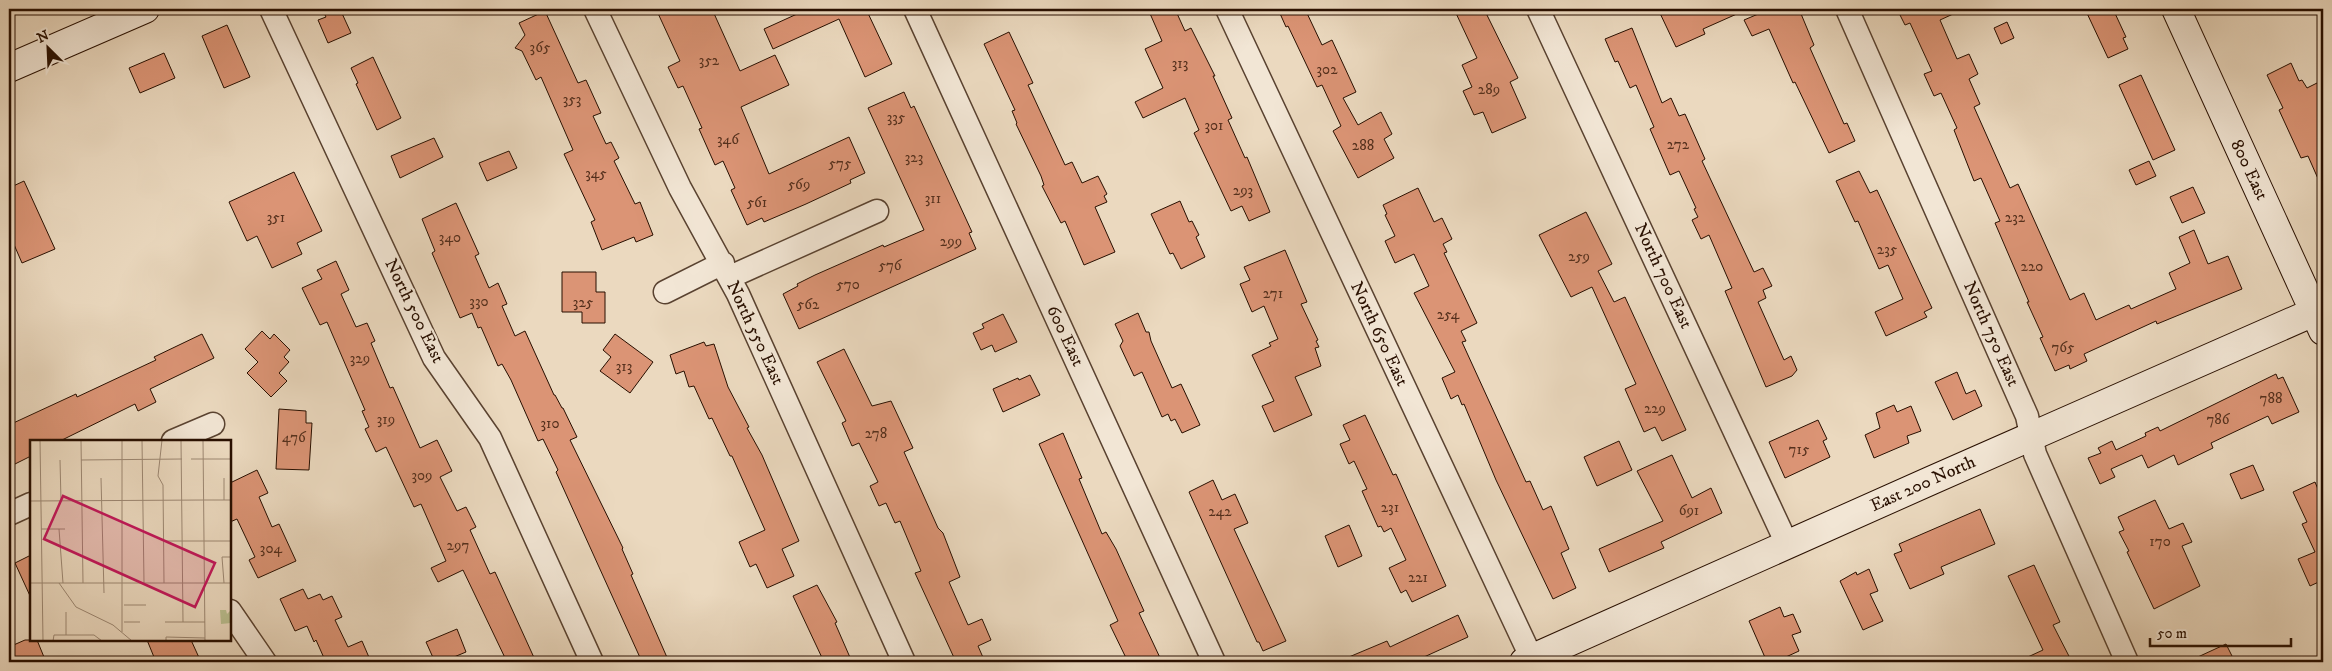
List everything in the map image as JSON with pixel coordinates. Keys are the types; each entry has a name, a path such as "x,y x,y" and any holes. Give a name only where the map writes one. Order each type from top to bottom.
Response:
{"street":[{"path":"9,68 145,9"},
{"name":"North 500 East","path":"271,9 434,358 490,438 592,662"},
{"name":"North 550 East","path":"595,9 677,181 726,270 904,662"},
{"name":"600 East","path":"915,9 1214,662"},
{"name":"North 650 East","path":"1227,9 1528,661"},
{"name":"North 750 East","path":"1847,9 2027,416 2034,454 2128,662"},
{"name":"800 East","path":"2176,9 2320,317"},
{"name":"North 700 East","path":"1545,11 1787,544"},
{"path":"665,292 878,211"},
{"name":"East 200 North","path":"1528,661 2031,436 2320,317"},
{"path":"175,440 213,424"},
{"path":"9,514 30,504"},
{"path":"231,612 265,662"}],"building":[{"path":"322,9 340,9 351,33 328,43 318,20 326,17"},
{"path":"656,9 712,9 740,71 775,55 789,85 741,107 769,174 849,137 865,173 850,180 851,183 806,204 764,222 762,218 747,225 731,190 735,188 723,161 715,165 699,129 702,128 683,86 678,88 668,67 680,61"},
{"path":"808,9 866,9 892,64 865,77 839,19 773,49 764,29"},
{"path":"1148,9 1175,9 1185,31 1191,28 1215,76 1213,76 1232,118 1228,120 1245,158 1247,157 1270,212 1249,221 1242,206 1231,211 1194,133 1199,130 1185,98 1143,118 1135,102 1163,88 1145,49 1162,41"},
{"path":"1278,9 1305,9 1322,45 1332,40 1356,92 1343,98 1358,125 1381,112 1392,134 1384,139 1394,158 1358,178 1333,131 1341,126 1322,85 1317,87"},
{"path":"1454,9 1484,9 1518,78 1510,82 1526,118 1492,133 1483,112 1474,115 1463,91 1472,87 1462,65 1477,58"},
{"path":"1658,9 1748,9 1703,29 1705,34 1676,47"},
{"path":"1770,9 1799,9 1814,45 1810,48 1844,124 1847,123 1855,141 1829,153 1795,82 1793,83 1769,29 1752,36 1744,20"},
{"path":"1897,9 1964,9 1940,20 1957,59 1969,54 1978,74 1969,79 1980,104 1974,107 2010,188 2018,184 2070,300 2084,293 2096,320 2129,305 2131,309 2176,289 2169,273 2190,263 2179,237 2194,230 2208,264 2228,256 2242,289 2157,324 2156,321 2084,354 2087,361 2070,369 2069,365 2055,371 2040,338 2043,337 2027,302 2029,302 1995,223 2000,221 1981,178 1974,181 1954,130 1957,128 1941,93 1934,96 1924,74 1932,71 1910,23 1905,25"},
{"path":"2085,9 2113,9 2126,37 2123,38 2128,49 2108,58"},
{"path":"545,11 578,83 586,80 601,113 593,116 606,144 611,142 619,158 614,161 635,204 640,202 653,235 636,242 634,237 602,250 591,222 595,220 564,154 573,150 541,77 536,80 522,51 515,48 525,35 519,23"},
{"path":"2007,22 2014,38 2001,44 1994,28"},
{"path":"227,25 250,77 224,88 202,36"},
{"path":"1632,28 1662,103 1671,98 1679,116 1685,114 1705,159 1702,161 1754,272 1763,268 1772,286 1763,290 1766,298 1758,302 1784,360 1791,356 1797,370 1792,376 1766,387 1725,291 1732,288 1709,235 1701,239 1692,220 1698,217 1694,209 1696,208 1679,171 1670,175 1650,129 1654,127 1636,85 1630,88 1618,61 1615,62 1605,39"},
{"path":"1009,32 1033,83 1028,85 1065,165 1072,162 1082,183 1098,176 1107,194 1104,196 1107,202 1095,207 1115,252 1084,265 1065,221 1061,223 1042,186 1044,185 1041,176 1016,124 1012,111 1015,110 984,44"},
{"path":"164,53 175,78 140,93 129,68"},
{"path":"373,57 401,118 377,130 356,84 358,83 351,68"},
{"path":"2291,63 2299,81 2302,80 2307,88 2323,80 2323,190 2308,156 2301,158 2279,110 2283,108 2267,75"},
{"path":"2141,75 2175,150 2153,160 2119,85"},
{"path":"904,92 911,108 914,106 972,232 969,233 976,249 799,329 783,294 815,275 883,245 884,247 924,230 868,108"},
{"path":"434,138 443,157 400,178 391,156"},
{"path":"509,151 517,168 487,181 479,163"},
{"path":"2149,161 2156,176 2136,185 2129,170"},
{"path":"1859,171 1870,193 1877,190 1932,308 1924,312 1927,317 1886,336 1875,312 1903,299 1888,265 1879,269 1858,221 1855,222 1836,181"},
{"path":"294,172 322,231 297,243 302,254 272,268 257,236 247,241 229,202"},
{"path":"24,181 55,249 22,263 9,233 9,188"},
{"path":"2193,187 2205,213 2182,223 2170,197"},
{"path":"1418,188 1434,222 1442,218 1452,239 1443,244 1447,252 1444,253 1477,323 1461,331 1466,341 1462,342 1526,482 1530,481 1543,510 1551,506 1569,549 1561,553 1576,588 1553,599 1496,480 1464,404 1462,405 1458,395 1451,399 1442,378 1455,372 1414,293 1429,286 1414,254 1395,263 1385,241 1395,236 1385,215 1387,214 1383,205"},
{"path":"1180,201 1189,222 1192,221 1199,235 1196,237 1205,257 1181,269 1173,253 1170,254 1151,214"},
{"path":"456,203 479,254 475,256 489,288 498,283 507,304 502,306 515,336 525,331 554,395 563,408 577,437 570,440 623,548 633,574 631,575 669,662 642,662 556,472 558,470 543,439 538,441 511,380 502,364 498,366 481,327 478,328 472,313 460,318 432,253 435,251 422,219"},
{"path":"1586,212 1612,264 1598,271 1614,302 1625,297 1686,430 1662,441 1655,427 1644,432 1625,389 1636,384 1592,287 1571,297 1539,235"},
{"path":"1285,250 1307,302 1301,304 1318,340 1316,341 1319,347 1315,348 1321,366 1295,377 1312,415 1274,432 1262,406 1274,401 1252,355 1271,346 1269,343 1278,339 1264,306 1252,312 1240,284 1250,280 1244,267"},
{"path":"336,261 349,290 341,294 356,327 367,323 375,341 371,343 390,388 393,387 420,448 437,440 452,471 440,477 457,511 466,507 476,527 470,530 490,574 495,572 536,662 507,662 463,570 438,582 431,568 446,561 421,504 414,507 386,447 376,452 365,429 369,427 362,411 365,410 327,322 320,325 302,288 322,279 317,270"},
{"path":"562,272 596,272 596,292 605,292 605,323 582,323 582,312 562,312"},
{"path":"1138,313 1146,332 1149,332 1151,341 1172,388 1181,384 1200,425 1182,433 1175,419 1171,421 1168,414 1162,417 1142,372 1134,376 1120,346 1123,341 1115,324"},
{"path":"1003,314 1017,342 995,352 992,345 981,350 973,333 984,328 982,324"},
{"path":"262,331 270,339 274,334 290,350 284,357 289,362 279,373 287,381 271,397 247,373 258,362 245,349"},
{"path":"202,334 214,358 150,389 156,402 138,411 135,404 62,440 30,440 30,456 9,467 9,425 76,394 77,397 156,360 154,357"},
{"path":"615,334 653,362 630,393 600,371 611,357 603,350"},
{"path":"704,342 706,346 714,344 728,387 762,455 799,541 782,549 794,576 767,588 756,564 750,567 739,542 765,530 732,456 730,456 712,418 709,419 694,386 689,387 684,371 676,374 670,355"},
{"path":"844,349 872,406 891,401 913,448 904,452 938,528 943,533 960,577 949,582 968,625 982,619 991,640 978,646 985,662 956,662 915,573 921,571 900,521 895,523 886,503 879,506 870,486 878,482 859,443 852,446 842,423 846,421 817,362"},
{"path":"1957,372 1966,394 1975,390 1982,406 1953,420 1935,382"},
{"path":"2276,374 2278,379 2283,377 2299,412 2272,424 2268,416 2211,443 2213,448 2178,465 2174,455 2148,468 2142,455 2111,469 2115,477 2100,484 2088,458 2101,453 2098,448 2112,441 2116,450 2146,436 2145,433 2158,427 2160,431"},
{"path":"1030,375 1040,395 1003,412 993,389"},
{"path":"1894,405 1897,412 1911,406 1921,431 1907,436 1909,443 1874,458 1865,435 1880,428 1876,413"},
{"path":"279,409 306,411 306,423 312,423 309,470 276,469"},
{"path":"1365,415 1393,475 1396,474 1446,586 1412,602 1406,590 1401,593 1389,568 1406,560 1391,528 1384,532 1381,526 1378,527 1362,491 1367,489 1354,461 1349,464 1340,444 1350,440 1343,425"},
{"path":"1818,420 1827,439 1823,441 1830,457 1785,478 1769,442"},
{"path":"1063,433 1082,478 1079,479 1102,534 1106,532 1116,549 1144,611 1139,613 1162,662 1128,662 1110,625 1118,621 1039,444"},
{"path":"1619,441 1632,470 1597,486 1584,457"},
{"path":"1672,455 1692,498 1711,488 1722,513 1661,542 1664,548 1609,572 1599,549 1663,521 1637,471"},
{"path":"2253,465 2264,490 2241,499 2230,474"},
{"path":"257,470 268,493 259,497 272,527 279,524 296,561 258,578 249,560 255,557 237,519 231,522 231,483"},
{"path":"1213,480 1222,500 1235,494 1248,523 1234,529 1286,641 1263,651 1259,642 1257,642 1189,492"},
{"path":"2315,482 2323,501 2323,580 2310,586 2298,559 2315,552 2302,524 2307,522 2293,492"},
{"path":"2155,500 2169,529 2183,523 2192,542 2182,546 2200,586 2154,609 2119,532 2124,530 2118,517"},
{"path":"1980,509 1995,544 1941,567 1944,574 1910,589 1894,554 1902,551 1899,544"},
{"path":"1349,525 1362,556 1338,567 1325,536"},
{"path":"30,556 30,596 15,563"},
{"path":"2034,565 2060,622 2053,625 2072,662 2017,662 2043,650 2008,576"},
{"path":"1869,569 1878,591 1870,594 1883,621 1863,630 1840,581 1856,572 1857,575"},
{"path":"817,585 837,622 835,623 852,662 824,662 793,596"},
{"path":"303,589 308,599 320,594 323,600 332,596 342,617 335,620 348,647 362,641 371,662 313,662 324,658 316,640 314,642 307,626 295,631 280,599"},
{"path":"1780,607 1784,617 1793,614 1801,632 1792,635 1799,651 1775,662 1767,662 1749,621"},
{"path":"1458,615 1468,637 1413,662 1337,662 1387,641 1390,647"},
{"path":"457,629 466,652 442,662 435,662 426,642"},
{"path":"25,640 37,641 46,662 9,662 9,647"},
{"path":"147,641 191,641 201,662 156,662"},
{"path":"2226,644 2235,662 2187,662"}]}
